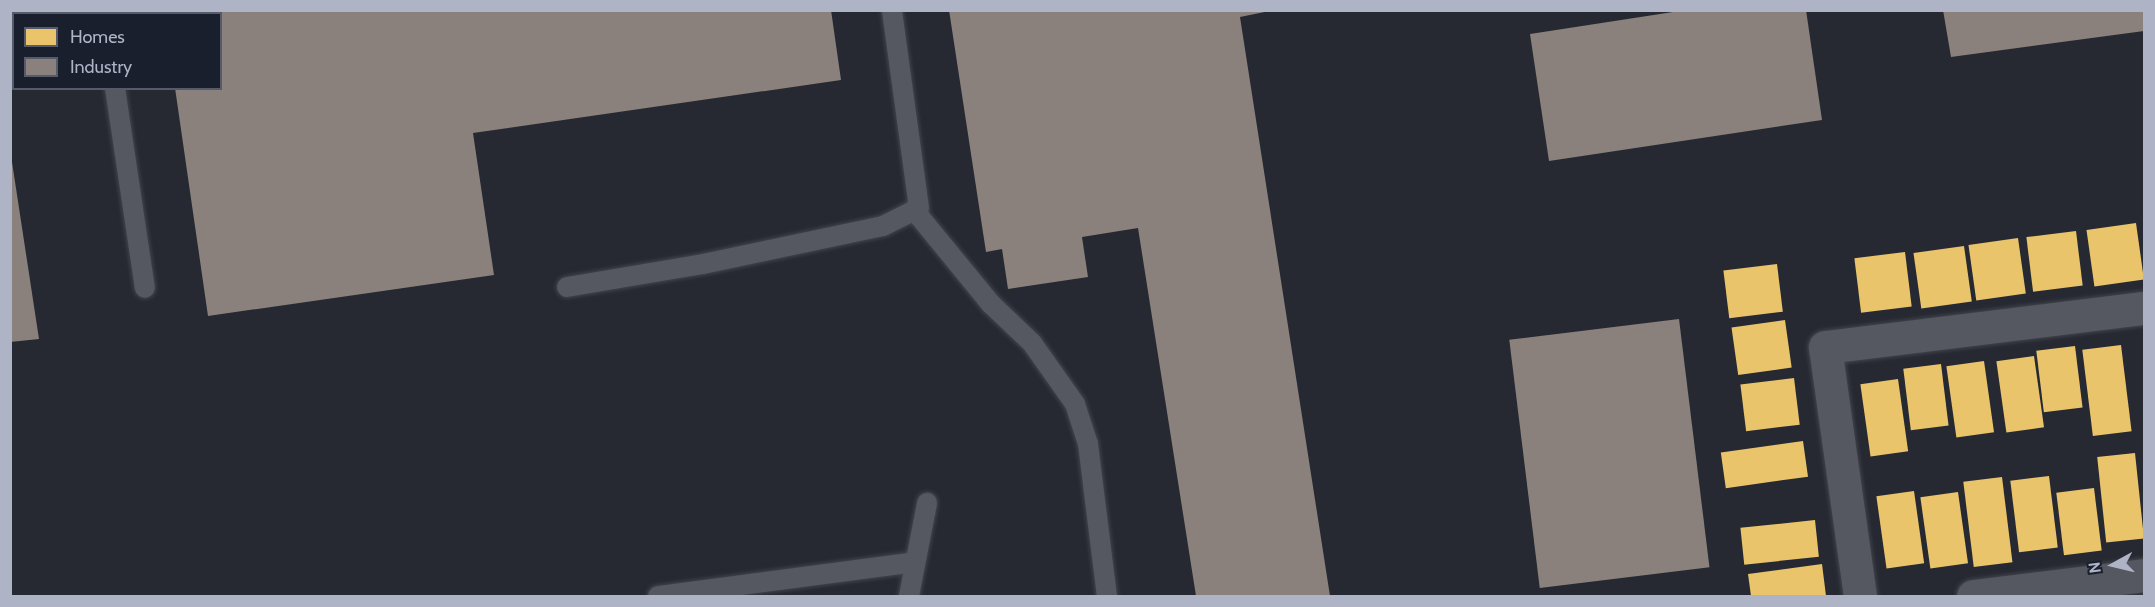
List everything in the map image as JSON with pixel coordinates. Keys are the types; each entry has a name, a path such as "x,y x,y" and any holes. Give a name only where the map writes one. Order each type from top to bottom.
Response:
{"street":[{"path":"1860,597 1825,347 2145,308"},
{"path":"1973,597 2145,574"}],"lane":[{"path":"567,287 703,264 883,226 919,208 892,10"},
{"path":"115,90 145,288"},
{"path":"914,210 990,304 1032,343 1075,404 1088,444 1107,597"},
{"path":"909,597 927,503"},
{"path":"658,597 915,562"}],"building: Homes":[{"path":"2136,223 2144,279 2094,286 2086,230"},
{"path":"2076,231 2083,286 2033,292 2026,237"},
{"path":"2018,238 2026,293 1976,300 1968,245"},
{"path":"1964,246 1972,301 1921,309 1913,253"},
{"path":"1905,252 1912,307 1861,313 1854,258"},
{"path":"1777,264 1783,312 1729,318 1723,271"},
{"path":"1785,320 1792,368 1738,375 1732,328"},
{"path":"2121,345 2132,431 2093,436 2082,350"},
{"path":"2075,346 2083,408 2044,412 2036,351"},
{"path":"2034,356 2044,427 2006,433 1996,361"},
{"path":"1984,361 1994,432 1956,438 1946,366"},
{"path":"1941,364 1949,426 1911,430 1903,369"},
{"path":"1794,378 1800,425 1746,431 1740,385"},
{"path":"1898,379 1908,451 1871,457 1860,384"},
{"path":"1803,441 1808,477 1726,488 1721,453"},
{"path":"2135,453 2144,539 2106,543 2097,457"},
{"path":"2049,476 2058,547 2019,552 2010,481"},
{"path":"2002,477 2012,562 1974,567 1963,482"},
{"path":"2094,488 2102,551 2064,555 2056,493"},
{"path":"1914,491 1924,563 1887,569 1876,496"},
{"path":"1958,492 1968,563 1930,569 1920,497"},
{"path":"1815,520 1819,557 1744,565 1740,528"},
{"path":"1822,564 1826,596 1751,596 1748,574"}],"building: Industry":[{"path":"164,10 831,10 841,80 473,133 494,275 208,316 175,90 222,90 222,12"},
{"path":"949,10 1275,10 1240,17 1330,596 1196,596 1138,228 1082,237 1088,277 1008,289 1002,249 986,252"},
{"path":"1686,10 1806,10 1822,120 1549,161 1530,34"},
{"path":"1943,10 2144,10 2144,31 1951,57"},
{"path":"10,149 39,339 10,342"},
{"path":"1679,319 1709,567 1540,588 1509,340"}]}
